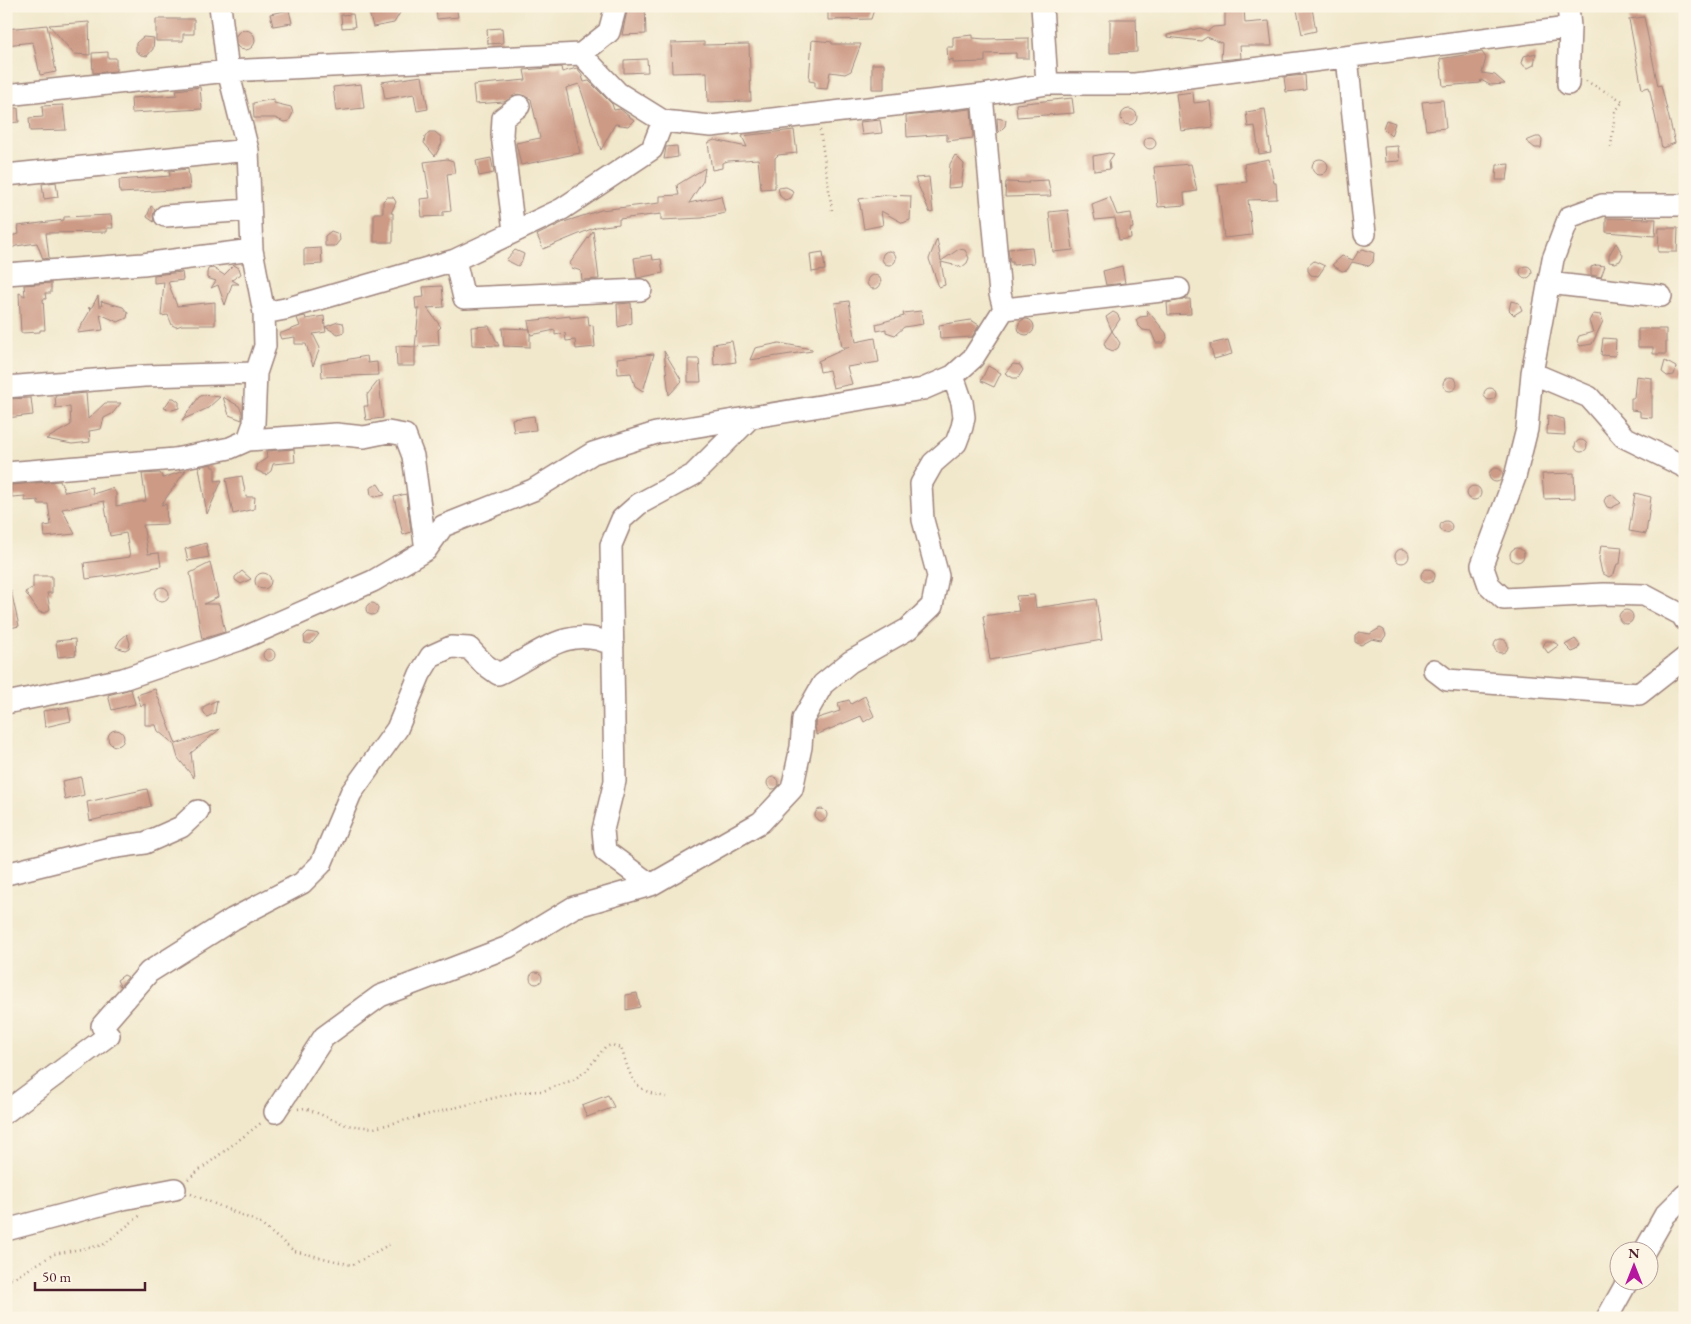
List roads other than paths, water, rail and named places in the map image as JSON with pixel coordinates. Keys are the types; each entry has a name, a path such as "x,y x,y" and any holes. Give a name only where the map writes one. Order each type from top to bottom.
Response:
{"street":[{"path":"220,6 228,71 248,150 252,250 264,313 266,346 256,374 254,424 248,440"},
{"path":"6,95 228,71 581,54 609,32 616,6"},
{"path":"1042,6 1048,84"},
{"path":"581,54 618,93 663,121 711,126 982,95 1048,84 1135,84 1347,57 1569,17 1568,77"},
{"path":"1347,57 1365,234"},
{"path":"6,703 123,678 239,640 373,581 426,550 443,526 533,490 593,453 656,433 923,389 953,376 973,358 1004,309 1000,294 982,95"},
{"path":"514,231 502,118 518,106"},
{"path":"264,313 285,309 455,260 562,208 652,149 663,121"},
{"path":"6,175 248,150"},
{"path":"1685,205 1602,205 1569,217 1552,259 1532,374 1527,429 1515,476 1482,565 1489,586 1504,599 1604,594 1644,595 1682,615 1685,620"},
{"path":"165,216 250,210"},
{"path":"6,274 142,264 252,250"},
{"path":"455,260 464,298 641,290"},
{"path":"1548,283 1661,296"},
{"path":"1004,309 1179,289"},
{"path":"6,387 144,376 256,374"},
{"path":"1532,374 1589,397 1624,437 1685,467"},
{"path":"276,1112 324,1036 380,996 508,947 574,907 650,885 762,822 792,789 802,747 803,720 823,684 850,662 908,629 932,606 938,576 923,520 922,484 933,463 956,443 962,427 964,417 962,402 953,376"},
{"path":"650,885 605,851 603,830 615,781 611,544 622,519 638,504 693,475 749,419"},
{"path":"6,473 175,458 230,448 248,440 336,434 364,437 388,432 405,435 413,456 426,550"},
{"path":"6,1112 105,1030 149,972 233,919 302,883 321,864 351,793 397,729 420,674 431,656 451,647 469,648 484,664 498,674 514,667 548,645 577,637 613,645"},
{"path":"1434,670 1447,680 1639,694 1685,658"},
{"path":"6,874 110,848 145,843 181,827 198,811"},
{"path":"6,1230 123,1199 175,1189"},
{"path":"1650,1242 1665,1215 1685,1195"},
{"path":"1607,1318 1621,1292"}]}
